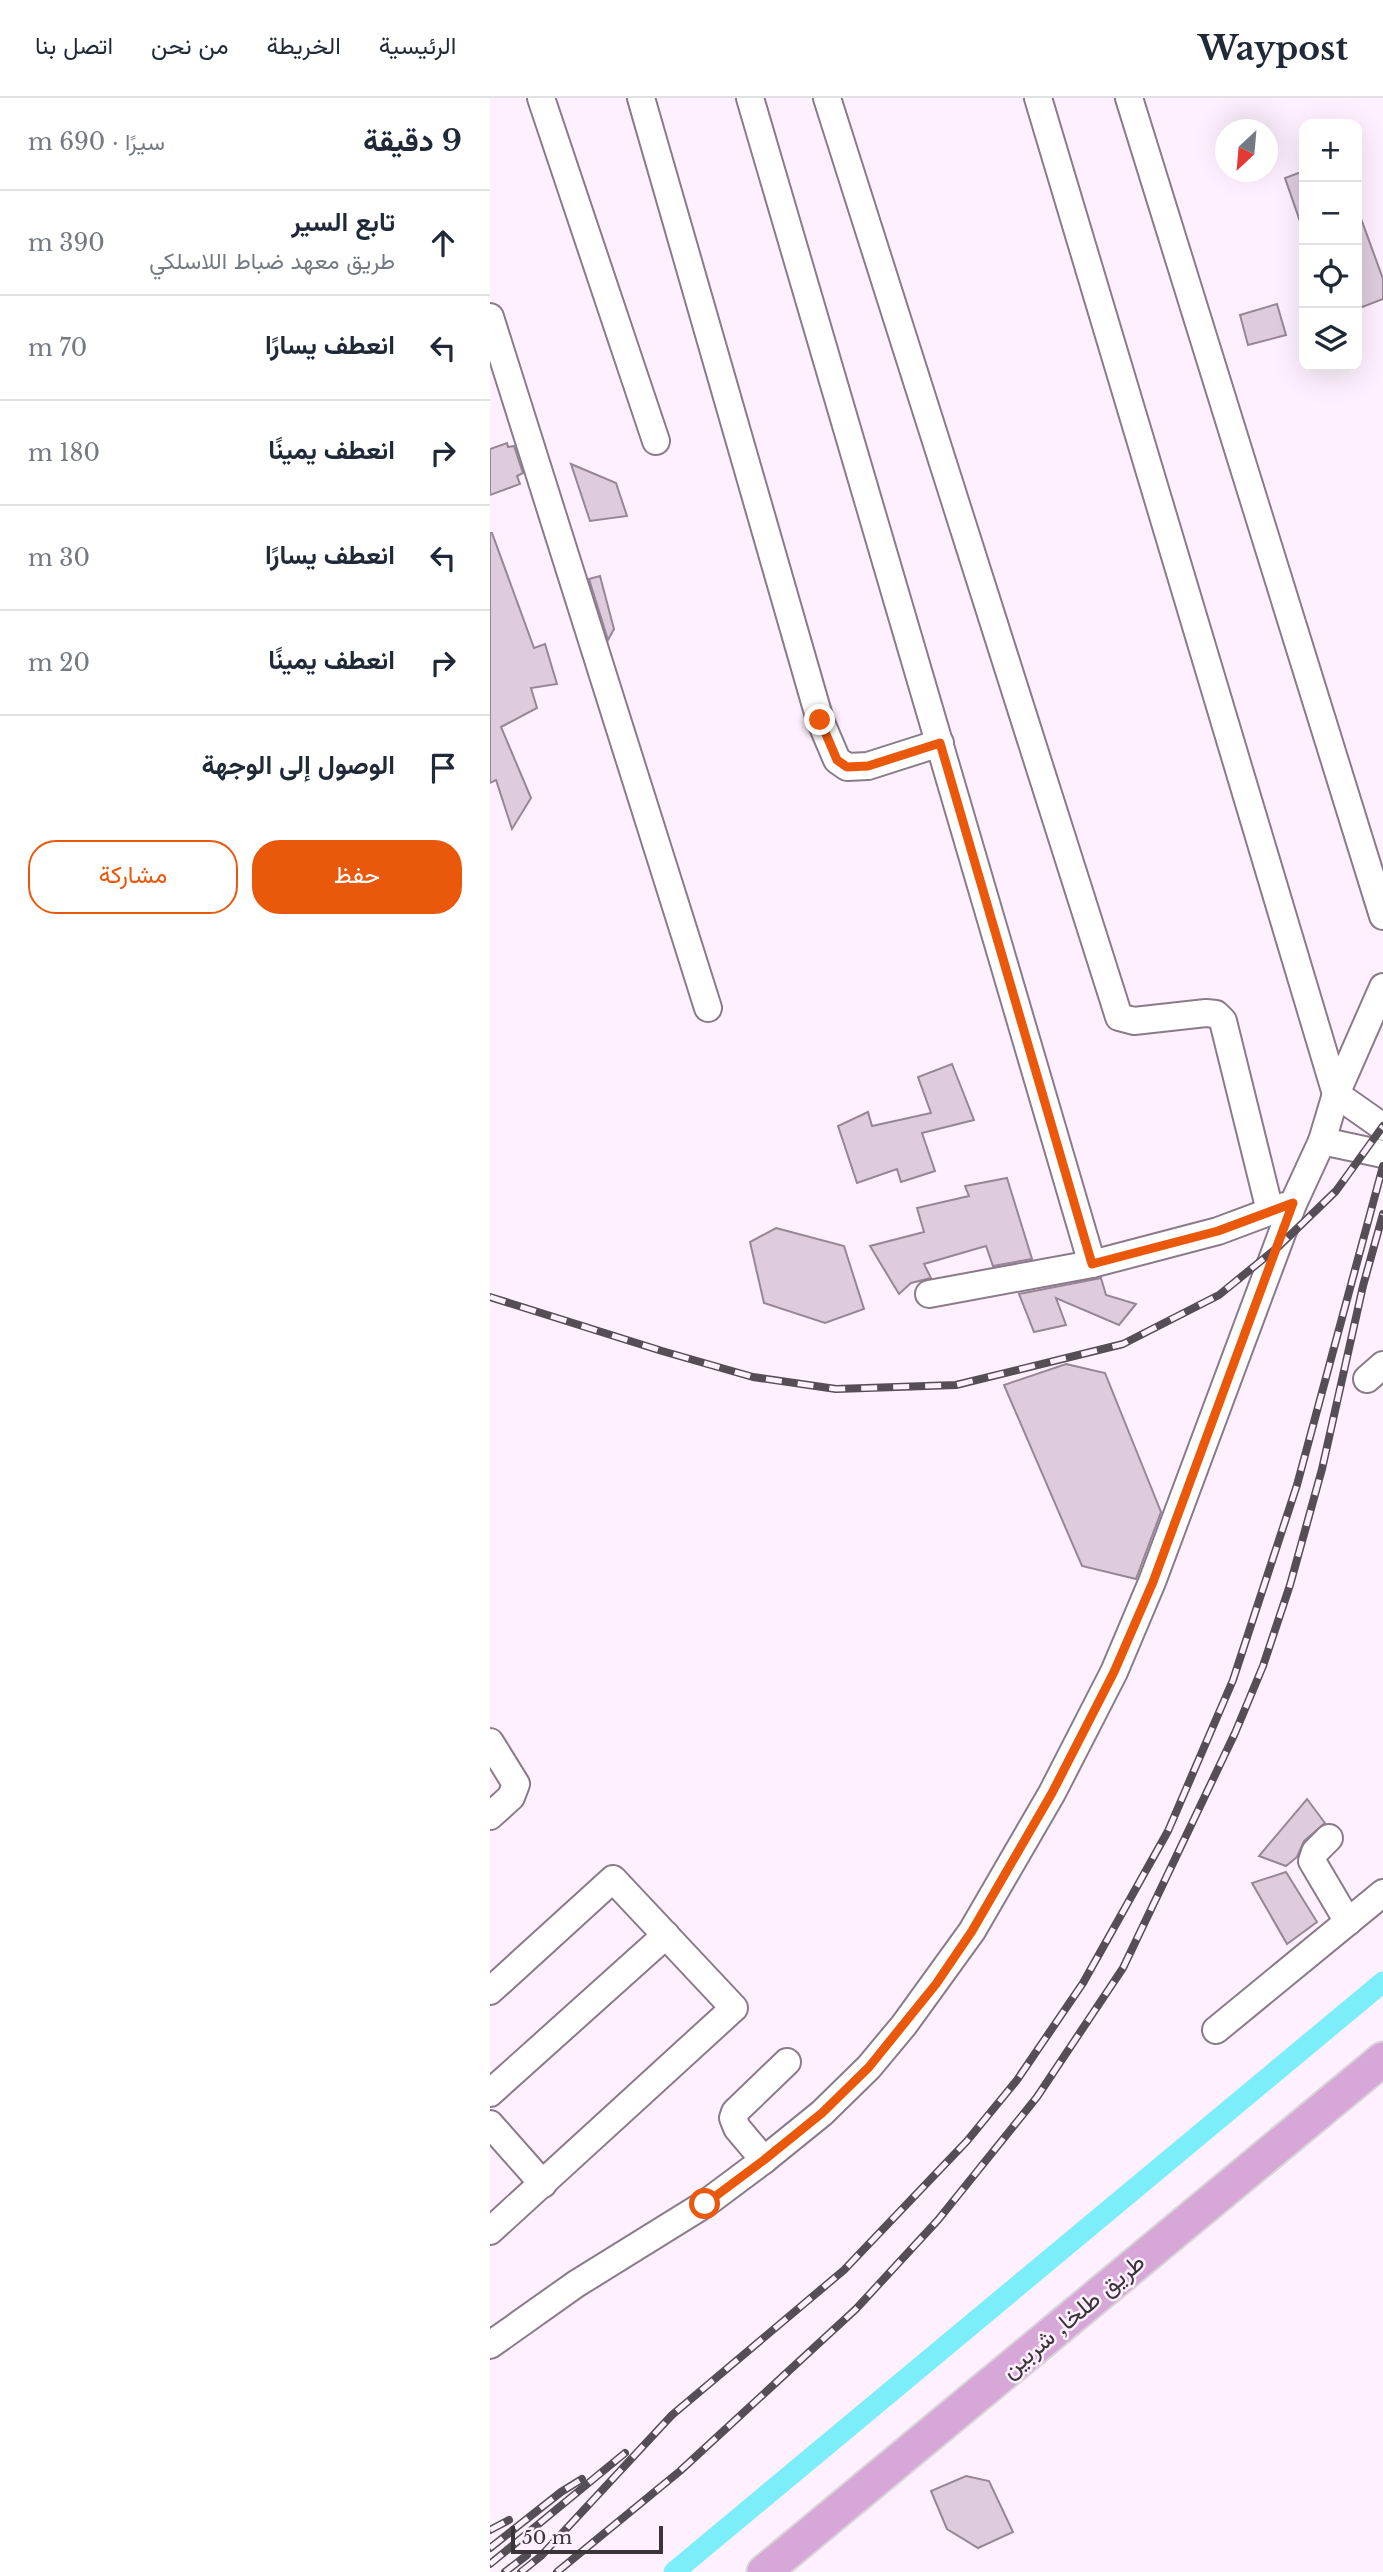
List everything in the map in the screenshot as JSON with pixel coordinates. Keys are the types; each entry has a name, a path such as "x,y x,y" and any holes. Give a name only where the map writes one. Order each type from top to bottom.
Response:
{"main road":[{"name":"طريق طلخا, شربين","path":"764,2572 1383,2059"}],"street":[{"path":"541,98 656,441"},
{"path":"641,98 820,720 837,760 847,767 868,766 940,743"},
{"path":"750,98 1092,1264"},
{"path":"828,98 1119,1017 1125,1021 1134,1021 1206,1013 1216,1014 1223,1021 1282,1207"},
{"path":"1038,98 1339,1097 1379,1124"},
{"path":"1129,98 1383,916"},
{"path":"490,317 708,1008"},
{"path":"490,2345 576,2284 705,2204 822,2113 869,2067 904,2025 972,1931 1052,1793 1114,1672 1153,1582 1282,1207 1333,1144 1339,1097 1383,987"},
{"path":"1333,1144 1383,1154"},
{"path":"929,1294 1092,1264 1218,1231 1282,1207"},
{"path":"490,1742 516,1784 511,1797 490,1816"},
{"path":"1329,1838 1315,1852 1312,1861 1348,1922"},
{"path":"490,1992 613,1879 734,2008 490,2231"},
{"path":"1216,2030 1383,1893"},
{"path":"490,2093 666,1935"},
{"path":"764,2160 737,2128 733,2118 787,2062"},
{"path":"490,2124 543,2184"}],"building":[{"path":"1299,173 1299,218 1285,178"},
{"path":"1362,221 1383,279 1383,299 1362,307"},
{"path":"1277,304 1286,335 1248,345 1240,315"},
{"path":"507,443 508,447 514,446 523,473 517,476 520,484 490,495 490,449"},
{"path":"571,464 616,483 627,516 590,521"},
{"path":"490,533 534,648 545,644 557,684 531,688 537,708 501,727 531,798 512,829 496,780 490,783"},
{"path":"600,576 614,629 608,640 589,579"},
{"path":"952,1064 974,1120 922,1133 935,1171 901,1182 897,1169 857,1183 838,1126 868,1112 872,1126 931,1113 918,1077"},
{"path":"1007,1178 1032,1259 993,1266 986,1246 924,1264 931,1278 911,1283 899,1294 870,1246 924,1232 917,1208 969,1196 965,1186"},
{"path":"776,1228 844,1246 864,1309 825,1323 764,1303 750,1242"},
{"path":"1101,1278 1106,1295 1136,1304 1119,1325 1056,1298 1066,1325 1034,1332 1019,1294"},
{"path":"1066,1364 1105,1373 1161,1512 1136,1579 1082,1566 1004,1385"},
{"path":"1307,1799 1325,1823 1304,1841 1297,1857 1286,1866 1259,1856"},
{"path":"1286,1872 1317,1922 1287,1944 1252,1883"},
{"path":"966,2476 989,2481 1013,2532 978,2548 947,2529 931,2491"}],"waterway":[{"path":"674,2572 1383,1982"}],"railway":[{"path":"490,1297 753,1377 836,1389 956,1385 1123,1344 1219,1295 1278,1247 1336,1191 1383,1126"},
{"path":"521,2572 541,2556 672,2415 844,2270 967,2141 1017,2080 1083,1983 1168,1831 1233,1680 1297,1485 1383,1166"},
{"path":"557,2572 680,2471 856,2309 938,2220 1037,2097 1123,1968 1235,1733 1263,1666 1290,1585 1322,1469 1363,1286 1383,1214"},
{"path":"490,2564 625,2453"},
{"path":"490,2548 561,2492 582,2479"},
{"path":"490,2530 509,2520"},
{"path":"505,2572 527,2555"}],"route":[{"path":"705,2204 822,2113 869,2067 936,1984 972,1931 1052,1793 1114,1672 1153,1582 1293,1203 1218,1231 1092,1264 940,743 868,766 847,767 837,760 820,720"}]}
